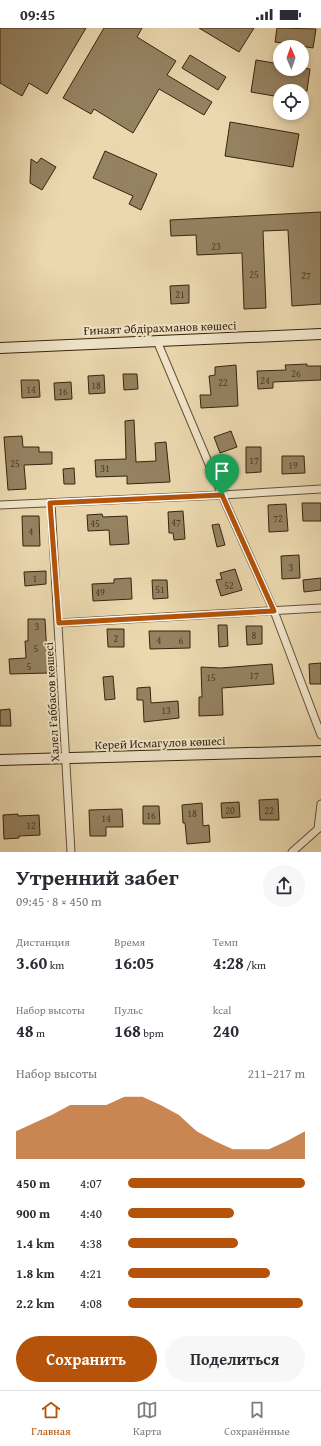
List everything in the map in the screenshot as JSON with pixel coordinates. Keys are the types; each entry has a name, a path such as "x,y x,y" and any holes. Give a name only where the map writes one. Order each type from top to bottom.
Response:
{"street":[{"name":"Ғинаят Әбдірахманов көшесі","path":"0,348 321,334"},
{"path":"157,341 222,495 274,611 321,735"},
{"path":"0,505 321,489"},
{"name":"Халел Ғаббасов көшесі","path":"50,503 59,623 71,852"},
{"path":"59,623 321,608"},
{"name":"Керей Исмагулов көшесі","path":"0,760 321,751"},
{"path":"292,852 318,829 321,804"}],"building":[{"path":"0,28 86,28 47,94 29,83 22,96 0,83"},
{"path":"104,28 142,28 137,37 176,61 167,75 212,102 204,115 159,89 133,133 94,109 91,114 63,98"},
{"path":"199,28 254,28 239,52"},
{"path":"277,28 316,29 313,48 309,47 309,40 275,40"},
{"path":"190,55 226,77 218,90 182,68"},
{"path":"256,60 273,63 273,76 309,76 310,69 308,84 273,84 273,96 251,92"},
{"path":"230,122 299,134 293,167 225,156"},
{"path":"105,151 157,174 141,210 129,204 133,196 93,178"},
{"path":"41,158 56,167 42,190 30,183 31,159 37,163"},
{"path":"321,212 321,304 292,306 288,230 263,231 266,308 244,309 242,253 197,255 196,235 171,236 170,220"},
{"path":"189,285 189,303 171,304 170,286"},
{"path":"307,364 307,366 321,366 321,380 273,382 273,388 258,389 257,371 286,370 285,365"},
{"path":"236,365 238,406 201,408 200,395 211,395 209,376 215,375 215,367"},
{"path":"123,374 137,374 138,389 124,390"},
{"path":"104,375 105,393 89,394 88,376"},
{"path":"21,380 39,380 40,397 22,398"},
{"path":"71,382 72,399 55,400 54,383"},
{"path":"134,420 136,462 156,461 155,443 166,442 170,482 127,484 127,476 96,477 95,460 126,459 125,421"},
{"path":"231,431 237,447 220,453 214,437"},
{"path":"22,436 23,447 39,447 39,452 52,452 52,464 24,465 26,489 8,490 4,437"},
{"path":"246,447 261,447 261,472 246,473"},
{"path":"282,456 304,456 305,473 282,474"},
{"path":"74,468 75,484 64,484 63,469"},
{"path":"302,503 321,503 321,521 303,521"},
{"path":"286,504 288,531 269,532 268,505"},
{"path":"183,511 185,539 174,540 173,533 169,533 168,512"},
{"path":"102,514 103,517 127,516 129,544 110,545 109,530 88,531 87,515"},
{"path":"22,516 39,516 40,546 23,546"},
{"path":"219,524 225,545 217,547 212,525"},
{"path":"299,555 300,578 282,579 281,556"},
{"path":"235,569 242,590 221,596 216,580 222,579 220,573"},
{"path":"46,571 46,584 25,586 24,572"},
{"path":"131,578 132,599 93,601 92,584 114,583 114,579"},
{"path":"321,578 321,590 304,592 303,580"},
{"path":"152,580 167,580 168,598 153,599"},
{"path":"28,619 45,619 48,673 10,674 9,659 26,658 25,641 28,641"},
{"path":"218,625 227,625 228,646 219,647"},
{"path":"246,626 262,626 262,644 247,645"},
{"path":"107,629 124,629 124,647 108,647"},
{"path":"149,631 190,631 190,648 150,649"},
{"path":"321,663 321,684 310,684 309,664"},
{"path":"272,664 274,684 222,688 223,715 199,716 199,697 202,697 201,667 221,668"},
{"path":"113,676 115,699 105,700 103,677"},
{"path":"150,687 151,703 178,701 179,718 144,722 143,700 137,700 137,688"},
{"path":"10,709 11,726 0,726 0,710"},
{"path":"278,799 279,820 260,820 259,800"},
{"path":"239,802 240,817 222,818 221,803"},
{"path":"202,803 203,826 209,825 210,842 187,844 185,823 183,823 182,805"},
{"path":"143,806 159,806 160,824 143,824"},
{"path":"122,809 123,827 106,827 106,836 90,836 89,810"},
{"path":"18,814 18,816 39,815 40,835 19,836 19,838 4,839 3,815"}],"route":[{"path":"222,495 274,611 59,623 50,503 222,495"}]}
